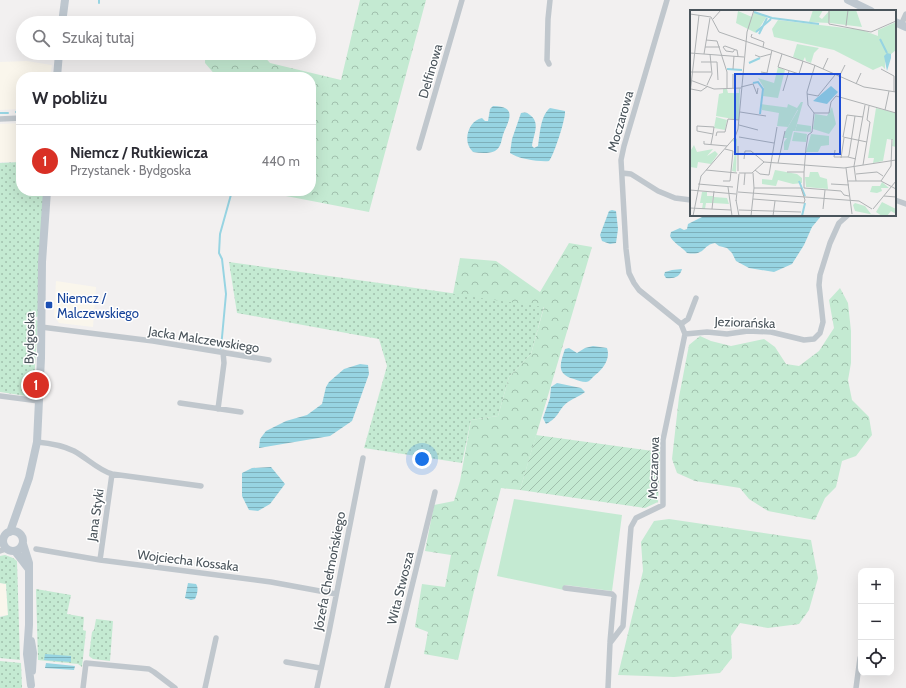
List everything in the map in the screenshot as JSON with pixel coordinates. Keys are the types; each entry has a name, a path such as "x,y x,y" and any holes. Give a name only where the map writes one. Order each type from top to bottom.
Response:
{"street":[{"path":"63,16 65,0"},
{"name":"Delfinowa","path":"419,148 462,0"},
{"path":"549,64 547,60 550,0"},
{"name":"Moczarowa","path":"610,643 623,626 630,527 636,518 653,509 663,506 663,440 686,334 681,324 639,290 629,272 620,160 667,0"},
{"path":"848,0 860,9"},
{"path":"901,25 906,14"},
{"path":"57,72 58,60"},
{"path":"0,119 16,118"},
{"path":"622,173 631,174 658,191 675,198 690,200"},
{"name":"Bydgoska","path":"10,532 29,478 37,442 42,262 47,196"},
{"path":"896,200 906,204"},
{"name":"Jeziorańska","path":"686,334 707,332 727,334 748,330 771,332 804,340 814,339 820,333 823,322 820,275 830,243 839,224 847,216"},
{"path":"681,324 688,319 696,298"},
{"name":"Jacka Malczewskiego","path":"41,327 154,341 269,360"},
{"path":"218,409 224,363 223,352"},
{"path":"0,396 39,401"},
{"path":"180,403 241,412"},
{"path":"37,442 63,447 74,451 106,472 112,474 201,486"},
{"name":"Józefa Chełmońskiego","path":"317,688 362,458"},
{"name":"Jana Styki","path":"100,560 112,474"},
{"name":"Wita Stwosza","path":"387,688 435,492"},
{"name":"Bydgoska","path":"19,533 20,506"},
{"path":"23,544 19,550 15,551 9,551 2,546 5,535 13,531 19,533 22,537 28,559 27,661 31,687"},
{"name":"Wojciecha Kossaka","path":"36,549 100,560 248,578 336,594"},
{"path":"15,551 28,568"},
{"path":"565,588 612,594 614,596 608,688"},
{"path":"205,688 216,638"},
{"path":"286,662 320,668"},
{"path":"83,688 86,663 149,669 175,688"},
{"path":"856,688 858,673"}],"shaded area":[{"path":"27,61 52,65 51,72 16,72 16,109 0,110 0,62"},
{"path":"16,123 16,162 0,162 0,124"},
{"path":"56,281 96,287 93,327 59,323 54,316"},
{"path":"0,583 6,584 8,615 0,616"}],"green space":[{"path":"360,0 426,0 369,212 286,196 316,196 316,74 341,80"},
{"path":"205,60 267,60 270,63 308,72 213,72 205,63"},
{"path":"16,162 16,196 45,196 39,316 36,317 36,320 38,321 33,397 0,392 0,163"},
{"path":"569,243 592,247 520,490 501,488 478,574 458,660 424,654 428,632 415,627 422,584 445,587 451,555 425,551 434,505 454,501 460,481 471,420 498,416 509,377 531,354 544,307 453,294 460,258 496,261 540,292"},
{"path":"229,262 544,306 531,354 509,377 498,416 471,420 462,463 364,448 387,366 379,339 237,313"},
{"path":"840,288 848,303 851,331 851,363 848,380 852,400 869,417 872,435 856,456 842,461 836,487 825,498 815,520 768,511 749,499 740,488 695,481 677,473 672,459 679,397 689,345 700,336 711,341 731,346 764,339 775,347 786,364 799,366 819,351 834,328 829,300"},
{"path":"536,435 660,452 658,502 645,508 520,490"},
{"path":"514,499 622,515 612,591 565,585 564,590 497,576"},
{"path":"669,519 811,540 818,578 809,610 799,624 768,628 740,623 731,636 732,658 720,673 674,677 618,675 643,571 641,542 654,521"},
{"path":"5,555 17,561 20,660 0,658 0,617 8,615 6,584 0,583 0,556"},
{"path":"36,589 71,595 67,614 84,617 83,630 86,631 82,667 78,664 38,660"},
{"path":"96,619 113,621 110,661 93,659 89,656 92,632 94,630"},
{"path":"0,661 21,663 22,688 0,688"}],"water":[{"path":"493,106 505,108 509,113 508,122 500,145 495,151 492,152 473,152 467,140 468,132 472,124 478,119 482,118 485,121 488,121 490,109"},
{"path":"550,108 565,111 565,115 554,152 549,161 529,160 510,153 512,139 521,113 528,113 535,122 536,129 532,146 534,148 538,146 542,121"},
{"path":"609,211 616,211 618,229 616,243 610,244 602,241 600,235"},
{"path":"704,216 821,216 812,227 804,245 792,264 774,272 749,268 736,261 732,253 727,248 719,246 715,243 711,244 701,252 693,254 687,253 675,243 670,236 671,232 680,228 684,230 687,229 688,224"},
{"path":"682,269 680,274 674,278 666,278 664,275 665,272"},
{"path":"593,346 607,348 607,361 600,371 586,382 568,377 564,374 561,364 565,349 569,348 577,353 585,348"},
{"path":"360,364 368,365 369,374 352,421 330,436 259,448 260,439 266,431 286,421 307,415 322,404 326,387 329,382 344,369"},
{"path":"557,383 581,388 585,392 568,402 562,407 554,419 546,424 543,418 550,398 551,387"},
{"path":"271,467 285,484 270,504 258,511 249,510 242,496 242,473 252,468"},
{"path":"188,583 196,584 197,586 195,599 191,600 185,598"},
{"path":"45,654 71,656 71,662 44,660"},
{"path":"46,663 75,666 74,670 45,668"}],"waterway":[{"path":"0,113 8,113"},
{"path":"221,348 226,294 222,259 219,253 220,234 231,196"}],"place":[{"name":"Niemcz / Malczewskiego","path":"49,305"},
{"name":"Niemcz / Rutkiewicza","path":"36,385"}]}
